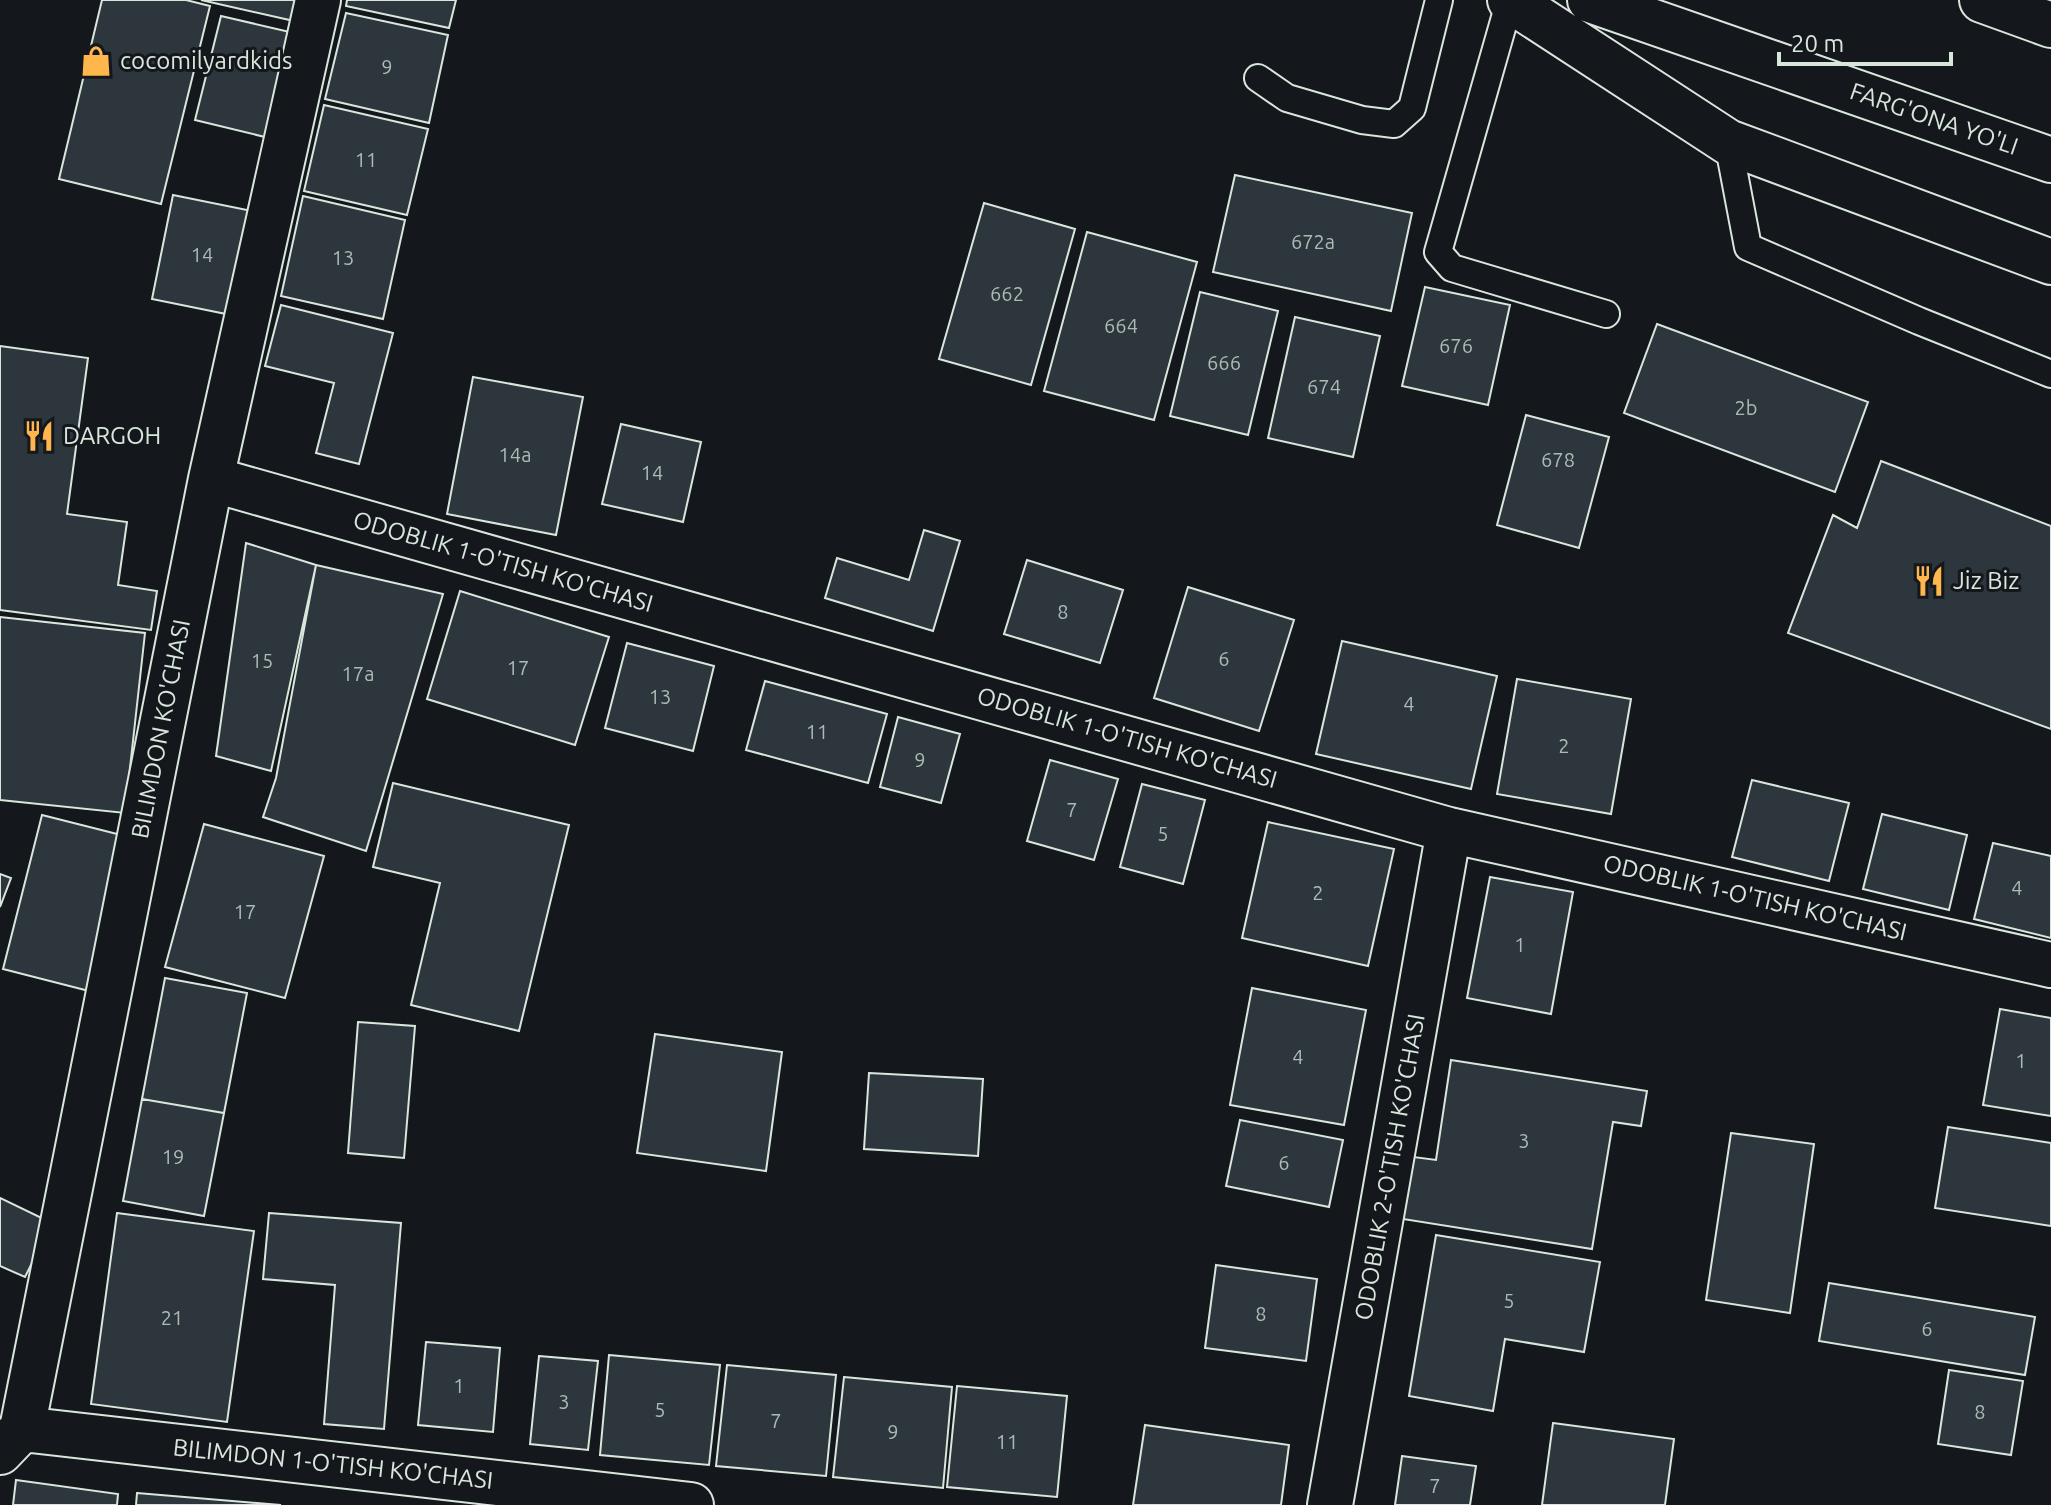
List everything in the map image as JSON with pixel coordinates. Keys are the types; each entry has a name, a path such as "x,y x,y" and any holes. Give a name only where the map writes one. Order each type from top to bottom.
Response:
{"street":[{"name":"BILIMDON KO'CHASI","path":"11,1441 211,479 318,0"},
{"path":"1510,0 1728,142 2051,262"},
{"name":"FARG'ONA YO'LI","path":"1590,0 2051,160"},
{"path":"1982,0 2051,25"},
{"name":"ODOBLIK 1-O'TISH KO'CHASI","path":"211,479 1449,830 2051,965"},
{"name":"ODOBLIK 2-O'TISH KO'CHASI","path":"1330,1505 1449,830"},
{"name":"BILIMDON 1-O'TISH KO'CHASI","path":"11,1441 691,1505"}],"lane":[{"path":"1258,78 1287,98 1362,120 1394,124 1412,108 1439,0"},
{"path":"1510,0 1438,252 1452,268 1606,314"},
{"path":"1728,142 1748,247 2051,374"}],"building":[{"path":"102,0 186,0 210,6 161,204 59,179"},
{"path":"201,0 299,0 294,21"},
{"path":"347,0 456,0 449,28 346,6"},
{"path":"346,13 448,35 429,123 325,99"},
{"path":"221,16 294,33 269,138 195,120"},
{"path":"324,105 428,129 407,215 304,191"},
{"path":"1235,175 1412,213 1391,311 1213,272"},
{"path":"173,195 252,211 231,315 152,299"},
{"path":"303,196 405,220 383,319 281,296"},
{"path":"984,203 1075,229 1031,385 939,359"},
{"path":"1087,232 1197,262 1154,420 1044,391"},
{"path":"1425,287 1510,305 1488,405 1402,386"},
{"path":"1200,292 1278,311 1248,435 1170,416"},
{"path":"281,305 393,333 359,464 316,453 334,383 265,366"},
{"path":"1295,317 1380,336 1353,457 1268,438"},
{"path":"1657,324 1868,402 1835,492 1624,413"},
{"name":"DARGOH","path":"0,346 88,358 67,514 127,522 118,585 157,591 151,630 0,610"},
{"path":"473,377 583,397 556,535 447,514"},
{"path":"1526,415 1609,437 1579,548 1497,525"},
{"path":"621,424 701,442 683,522 602,504"},
{"name":"Jiz Biz","path":"1881,461 2051,526 2051,729 1788,633 1833,515 1857,528"},
{"path":"924,530 960,541 933,631 825,598 837,558 909,580"},
{"path":"246,543 316,565 271,771 216,756"},
{"path":"1027,560 1123,590 1100,663 1004,634"},
{"path":"316,565 443,594 366,851 263,817 276,778"},
{"path":"1188,587 1294,620 1259,731 1154,698"},
{"path":"460,591 609,637 575,745 427,699"},
{"path":"0,617 145,633 125,813 0,800"},
{"path":"1342,641 1497,676 1471,789 1316,754"},
{"path":"627,643 714,666 693,751 605,728"},
{"path":"1517,679 1631,699 1611,814 1497,794"},
{"path":"765,681 887,714 868,783 746,750"},
{"path":"898,717 960,734 941,803 880,787"},
{"path":"1050,760 1118,779 1094,860 1027,841"},
{"path":"1752,780 1849,803 1829,881 1732,857"},
{"path":"393,783 569,825 519,1031 411,1005 440,883 373,867"},
{"path":"1142,784 1205,800 1183,884 1120,867"},
{"path":"1882,814 1967,835 1949,910 1863,889"},
{"path":"42,815 129,837 89,991 3,969"},
{"path":"1268,822 1394,849 1368,966 1242,938"},
{"path":"204,824 324,856 285,998 165,967"},
{"path":"1993,843 2051,856 2051,938 1974,919"},
{"path":"0,874 11,878 0,907"},
{"path":"1490,877 1573,892 1551,1014 1467,998"},
{"path":"165,978 247,993 224,1113 142,1099"},
{"path":"1252,988 1366,1010 1344,1125 1230,1105"},
{"path":"2000,1009 2051,1018 2051,1116 1983,1105"},
{"path":"358,1022 415,1026 404,1158 348,1153"},
{"path":"655,1034 782,1052 766,1171 637,1153"},
{"path":"1451,1060 1647,1091 1641,1126 1613,1122 1592,1249 1403,1219 1414,1157 1436,1160"},
{"path":"869,1073 983,1079 978,1156 864,1149"},
{"path":"142,1099 224,1113 204,1216 123,1201"},
{"path":"1240,1120 1343,1140 1329,1207 1226,1186"},
{"path":"1948,1127 2051,1143 2051,1226 1935,1208"},
{"path":"1731,1133 1814,1144 1790,1313 1706,1300"},
{"path":"0,1198 52,1223 25,1277 0,1266"},
{"path":"117,1213 254,1231 227,1422 91,1404"},
{"path":"269,1213 401,1223 384,1429 324,1424 335,1285 263,1279"},
{"path":"1436,1235 1600,1262 1584,1352 1505,1339 1493,1411 1409,1396"},
{"path":"1216,1265 1317,1279 1306,1361 1205,1348"},
{"path":"1829,1283 2035,1317 2025,1375 1819,1341"},
{"path":"426,1342 500,1348 493,1432 418,1425"},
{"path":"609,1355 720,1365 709,1465 600,1455"},
{"path":"539,1356 598,1361 588,1450 530,1444"},
{"path":"727,1365 836,1375 826,1476 716,1466"},
{"path":"1949,1370 2023,1381 2011,1455 1938,1444"},
{"path":"844,1377 952,1387 943,1488 833,1477"},
{"path":"957,1386 1067,1396 1057,1497 947,1487"},
{"path":"1553,1423 1674,1439 1665,1505 1542,1505"},
{"path":"1145,1425 1289,1445 1281,1505 1133,1505"},
{"path":"1402,1456 1476,1466 1470,1505 1395,1505"},
{"path":"16,1480 118,1494 117,1505 13,1505"},
{"path":"137,1493 281,1505 136,1505"}],"place":[{"name":"cocomilyardkids","path":"96,61"},
{"name":"DARGOH","path":"39,436"},
{"name":"Jiz Biz","path":"1929,581"}]}
